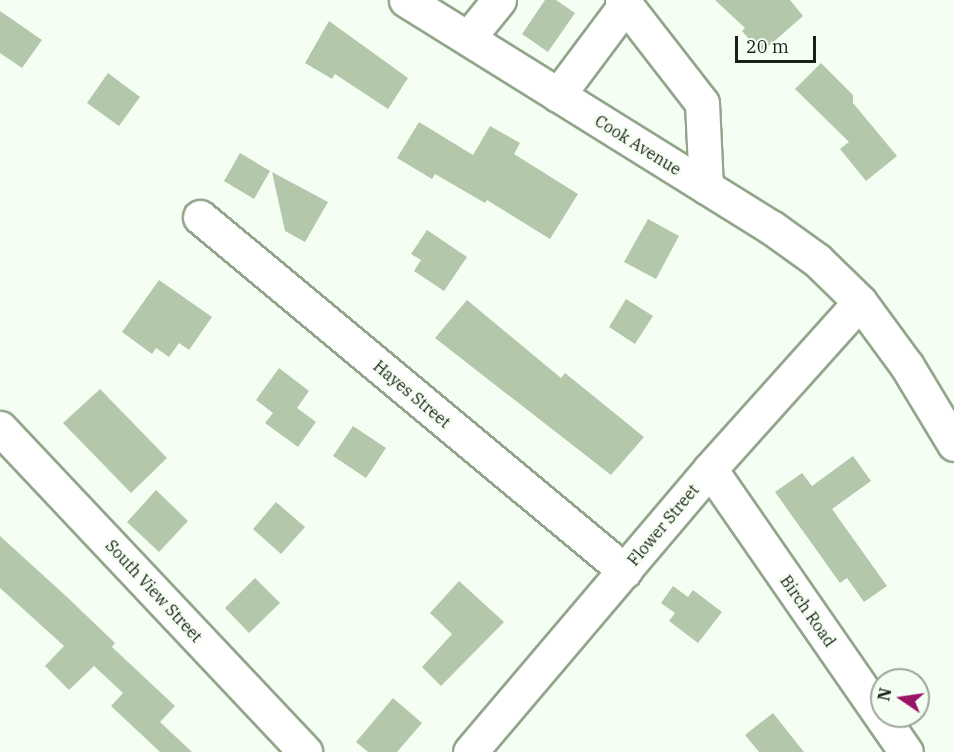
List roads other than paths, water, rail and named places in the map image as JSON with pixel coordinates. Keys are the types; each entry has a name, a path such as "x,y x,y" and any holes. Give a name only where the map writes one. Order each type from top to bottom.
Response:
{"street":[{"name":"Cook Avenue","path":"406,0 706,187 817,260 860,302 906,366 954,444"},
{"path":"468,38 499,0"},
{"path":"558,95 624,2 702,103 706,187"},
{"name":"Hayes Street","path":"200,217 624,571"},
{"name":"Flower Street","path":"470,752 710,469 860,302"},
{"name":"South View Street","path":"1,430 305,752"},
{"name":"Birch Road","path":"710,469 906,752"}]}
